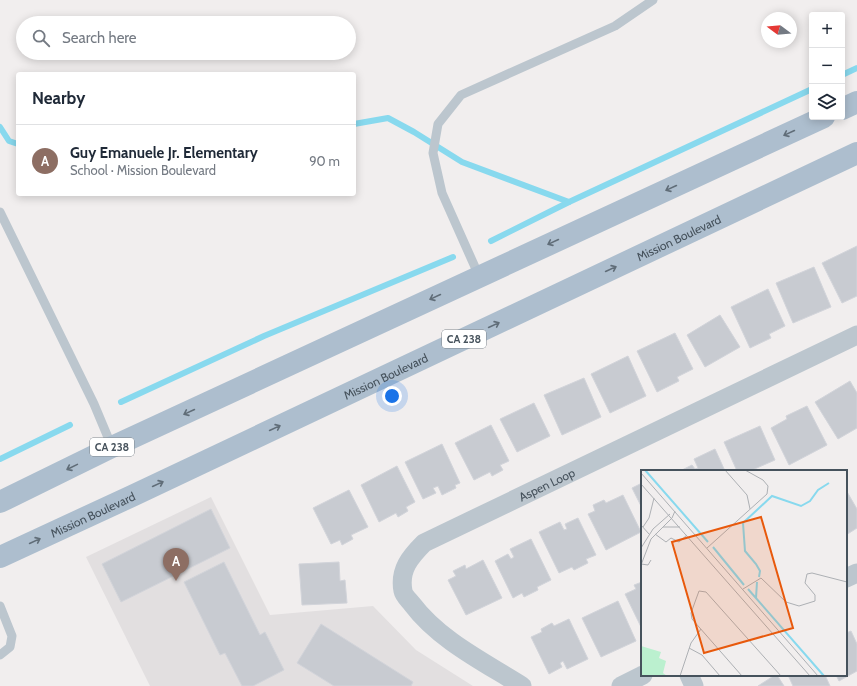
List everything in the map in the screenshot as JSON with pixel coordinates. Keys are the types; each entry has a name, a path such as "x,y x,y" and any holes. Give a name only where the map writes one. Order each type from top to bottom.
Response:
{"main road":[{"path":"845,108 857,102"},
{"name":"CA 238","path":"0,502 112,447 817,120"},
{"name":"Mission Boulevard","path":"0,557 857,153"}],"street":[{"name":"Aspen Loop","path":"522,686 447,638 422,618 404,592 403,573 410,557 424,543 857,335"},
{"path":"847,578 857,573"},
{"path":"621,686 641,676"},
{"path":"689,676 694,686"}],"lane":[{"path":"479,276 442,193 433,153 438,124 461,95 615,26 653,0"},
{"path":"0,212 94,404 112,447"},
{"path":"0,606 12,636 10,647 0,655"}],"shaded area":[{"path":"211,497 270,615 373,606 416,650 473,686 150,686 86,557"}],"building":[{"path":"857,246 857,296 842,303 822,263"},
{"path":"814,267 831,307 793,323 776,283"},
{"path":"768,289 785,326 769,334 771,338 750,348 731,307"},
{"path":"720,315 740,347 705,367 687,335"},
{"path":"675,333 693,369 677,377 679,381 657,392 637,351"},
{"path":"628,356 646,396 610,413 591,374"},
{"path":"584,378 601,417 562,435 544,395"},
{"path":"850,381 857,393 857,428 838,439 815,402"},
{"path":"534,403 550,436 517,452 500,419"},
{"path":"807,406 827,445 789,465 771,428 787,419 786,416"},
{"path":"491,425 509,461 500,465 503,470 492,476 490,472 474,480 455,443"},
{"path":"760,426 775,460 752,470 737,470 724,442"},
{"path":"442,444 460,483 455,485 456,488 442,495 438,486 433,488 436,493 423,499 405,462"},
{"path":"715,449 725,470 682,470 692,465 695,469 698,468 694,459"},
{"path":"397,466 415,502 406,507 408,511 398,517 396,513 379,522 361,485"},
{"path":"641,484 641,506 632,488"},
{"path":"349,490 368,527 351,535 353,539 342,545 340,540 331,544 313,508"},
{"path":"847,492 857,509 857,528 847,534"},
{"path":"623,495 641,532 606,550 588,514 595,511 593,505 604,500 606,503"},
{"path":"211,509 230,548 121,602 102,564"},
{"path":"578,518 596,555 586,559 588,563 574,570 572,567 559,573 539,532 560,522 564,530 567,529 565,524"},
{"path":"531,539 551,580 537,587 538,590 524,597 522,593 513,598 495,561 508,554 511,559 514,557 510,549"},
{"path":"483,560 502,598 466,615 448,580 456,576 453,571 465,565 466,569"},
{"path":"224,562 260,635 265,632 284,670 253,686 242,686 225,653 220,655 184,582"},
{"path":"339,562 340,581 345,580 347,603 302,605 299,564"},
{"path":"641,582 641,627 625,594 636,589 634,585"},
{"path":"618,601 636,641 601,657 582,618"},
{"path":"569,619 588,659 567,669 563,661 560,663 562,667 549,674 531,637 542,632 541,629 552,623 554,626"},
{"path":"321,624 413,682 411,686 334,686 297,663"},
{"path":"851,631 857,644 857,671 839,681 836,676 847,676 847,633"},
{"path":"773,676 778,676 784,686 758,686"},
{"path":"788,676 825,676 830,686 793,686"}],"waterway":[{"path":"845,74 857,68"},
{"path":"491,241 569,202 809,90"},
{"path":"356,124 388,118 414,132 462,162 569,202"},
{"path":"0,127 9,141 16,143"},
{"path":"121,402 264,336 453,257"},
{"path":"0,459 70,425"}],"place":[{"name":"Guy Emanuele Jr. Elementary","path":"176,581"}]}
